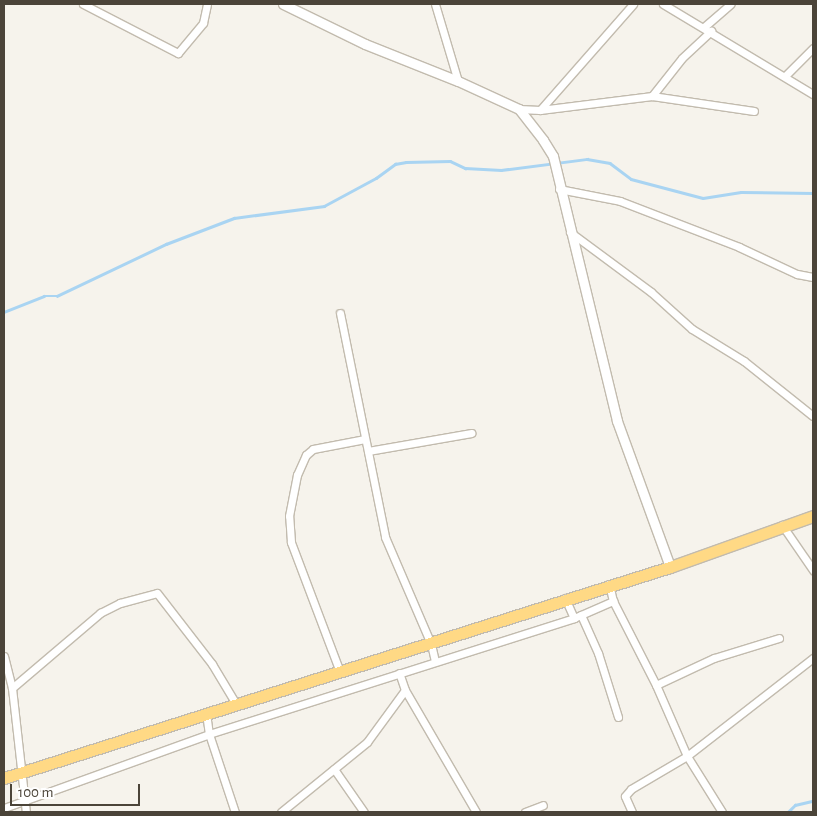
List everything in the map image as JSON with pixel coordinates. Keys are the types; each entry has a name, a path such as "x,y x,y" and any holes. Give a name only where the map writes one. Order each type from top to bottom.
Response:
{"highway":[{"path":"4,778 206,713 431,644 609,584 670,567 782,525 813,516"}],"street":[{"path":"83,4 178,53 202,23 207,4"},
{"path":"283,4 365,44 458,81 519,110 540,110 652,96 754,111"},
{"path":"435,4 458,81"},
{"path":"540,110 633,4"},
{"path":"663,4 786,75 813,94"},
{"path":"704,27 730,4"},
{"path":"652,96 682,58 711,31"},
{"path":"786,75 813,48"},
{"path":"519,110 553,156 559,189 618,421 670,567"},
{"path":"559,189 620,201 748,250 797,274 813,277"},
{"path":"570,232 651,292 692,329 744,361 813,416"},
{"path":"340,313 385,537 431,644 435,662"},
{"path":"368,451 470,433"},
{"path":"340,672 291,542 289,516 297,474 306,455 313,449 365,439"},
{"path":"782,525 813,570"},
{"path":"609,584 613,601 656,685 687,756 722,812"},
{"path":"12,688 100,613 120,603 157,593 212,664 236,704"},
{"path":"565,598 578,616 598,653 618,717"},
{"path":"4,808 209,734 578,616 613,601"},
{"path":"656,685 714,658 779,638"},
{"path":"4,656 12,688 23,772 26,812"},
{"path":"632,812 625,796 630,789 687,756 813,658"},
{"path":"400,673 405,690 476,812"},
{"path":"281,812 367,742 405,690"},
{"path":"206,713 209,734 234,812"},
{"path":"334,769 364,812"},
{"path":"526,812 543,806"}],"waterway":[{"path":"4,312 44,296 57,296 166,244 234,218 324,206 376,178 395,164 406,162 450,161 465,168 501,170 587,159 610,163 631,179 703,198 741,192 813,193"},
{"path":"788,812 795,805 813,801"}]}
